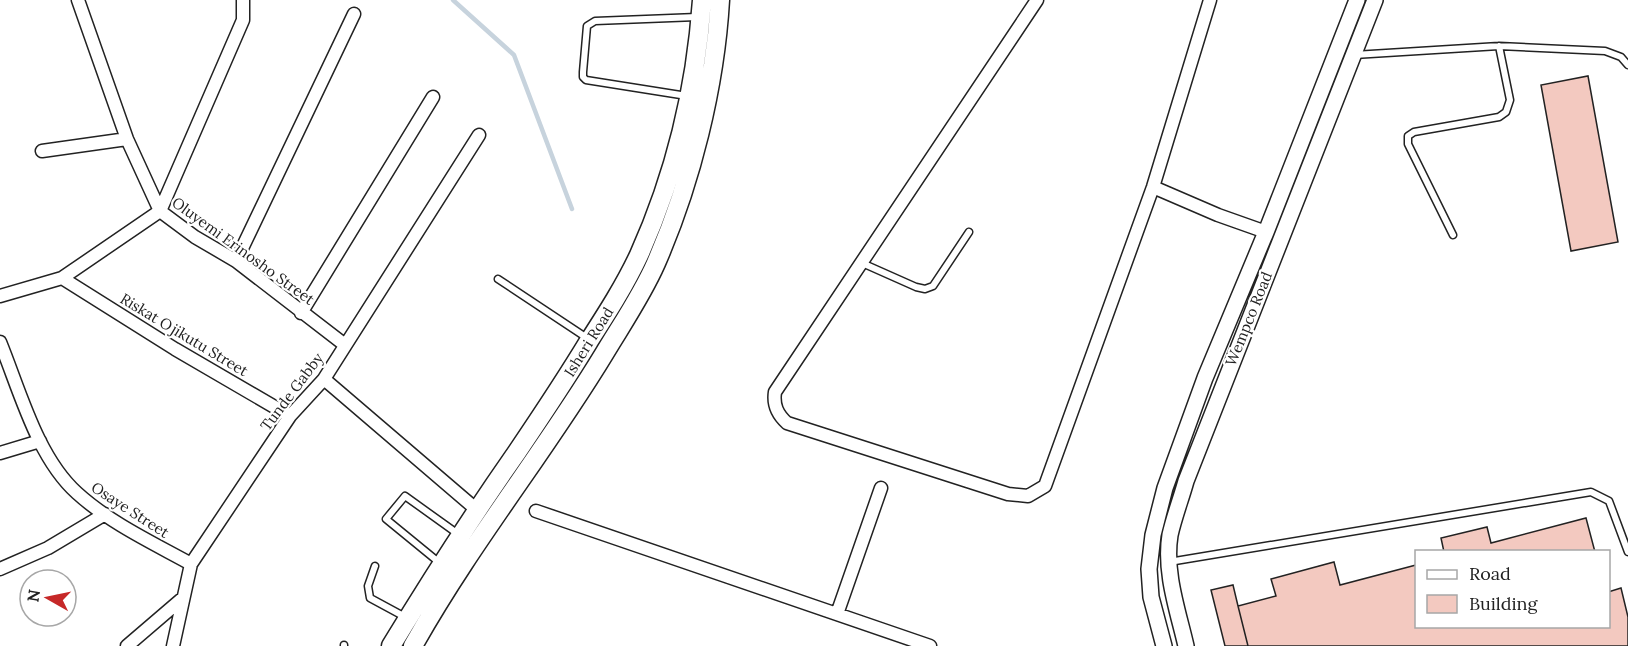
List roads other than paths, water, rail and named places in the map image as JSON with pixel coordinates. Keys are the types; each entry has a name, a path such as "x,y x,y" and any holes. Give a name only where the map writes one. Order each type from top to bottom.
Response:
{"main road":[{"name":"Isheri Road","path":"413,646 433,610 491,520 579,395 655,264 677,206 700,129 713,70 720,0"},
{"name":"Isheri Road","path":"390,646 477,510 562,386 610,310 639,255 676,151 690,97 701,8"}],"street":[{"name":"Oluyemi Erinosho Street","path":"78,0 127,139 160,211 195,237 236,261 345,345"},
{"path":"0,296 62,278 160,211 243,20 243,0"},
{"path":"1037,0 775,392 774,400 778,415 787,423 1008,494 1028,496 1045,486 1153,187 1210,0"},
{"name":"Wempco Road","path":"1164,646 1151,597 1149,569 1153,535 1165,488 1205,378 1358,0"},
{"name":"Wempco Road","path":"1186,646 1173,594 1168,562 1170,536 1186,481 1375,0"},
{"path":"236,261 354,14"},
{"path":"301,313 433,97"},
{"name":"Tunde Gabby","path":"173,646 191,564 290,416 324,379 479,135"},
{"path":"42,151 127,139"},
{"path":"1153,187 1218,215 1266,231"},
{"name":"Riskat Ojikutu Street","path":"62,278 290,416"},
{"name":"Osaye Street","path":"0,342 40,441 57,470 76,493 105,514 191,564"},
{"path":"1205,378 1223,384"},
{"path":"324,379 477,510"},
{"path":"0,453 40,441"},
{"path":"837,614 881,488"},
{"path":"536,511 930,646"},
{"path":"0,569 48,548 105,514"},
{"path":"127,646 183,598"}],"lane":[{"path":"690,97 586,80 583,72 587,26 595,21 701,8"},
{"path":"1353,55 1499,46 1605,51 1621,57 1628,65"},
{"path":"1453,235 1408,144 1408,136 1414,132 1499,117 1506,112 1510,100 1499,46"},
{"path":"862,262 916,287 933,286 969,232"},
{"path":"498,279 590,340"},
{"path":"1168,562 1591,492 1609,501 1628,552"},
{"path":"442,564 386,519 405,496 460,536"},
{"path":"375,566 369,586 370,598 407,618"}],"waterway":[{"path":"453,0 514,55 572,209"}]}
